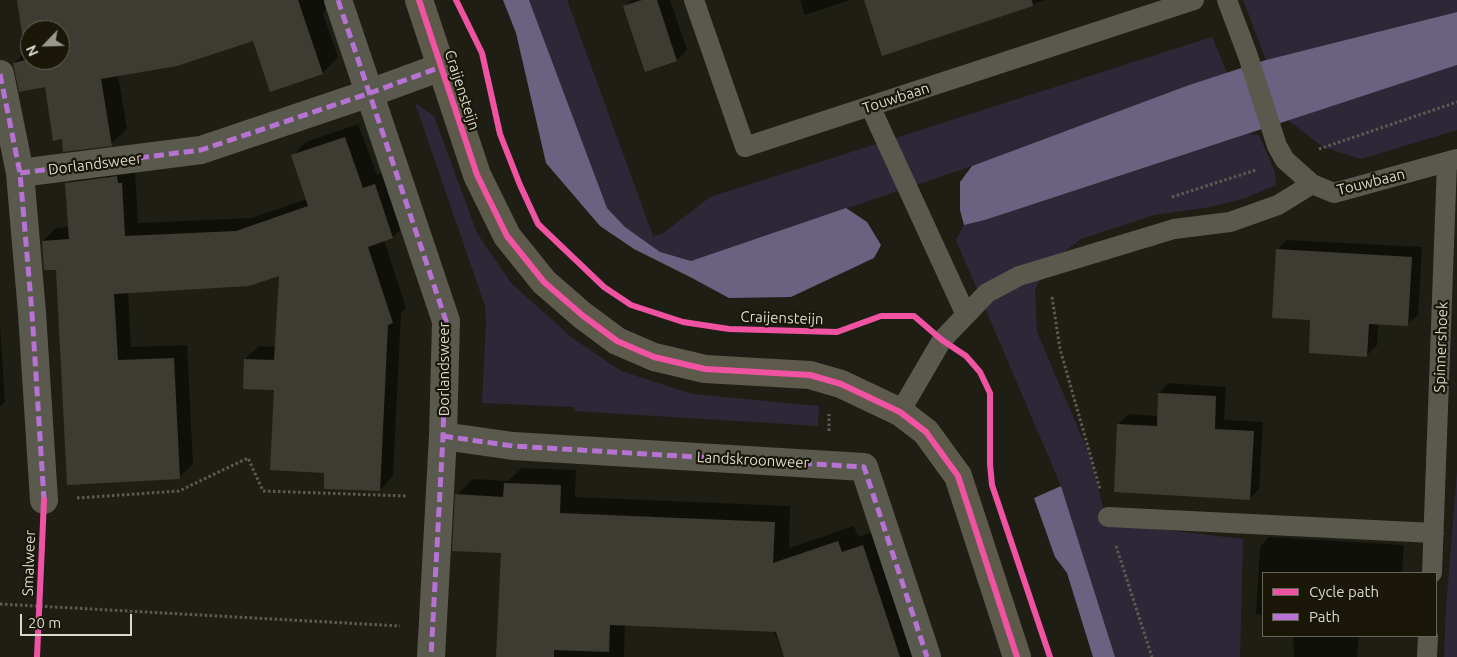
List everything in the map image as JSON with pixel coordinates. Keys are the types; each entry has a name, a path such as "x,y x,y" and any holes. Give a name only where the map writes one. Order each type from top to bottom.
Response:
{"street":[{"name":"Dorlandsweer","path":"338,0 446,321 443,436 431,657"},
{"name":"Craijensteijn","path":"419,0 477,175 507,236 544,282 596,326 617,341 654,356 705,369 810,375 841,384 900,412 926,432 958,476 1017,657"},
{"name":"Dorlandsweer","path":"20,173 202,150 441,67"},
{"path":"0,74 20,173 32,313 44,500"},
{"name":"Landskroonweer","path":"443,436 513,446 864,467 927,657"}],"lane":[{"name":"Touwbaan","path":"694,0 745,147 1194,0"},
{"path":"1227,0 1281,153"},
{"path":"870,106 966,315"},
{"name":"Touwbaan","path":"1281,153 1312,184 1334,193 1452,160"},
{"name":"Spinnershoek","path":"1432,572 1452,160"},
{"path":"900,412 942,340 987,293 1019,276 1174,229 1230,222 1278,205 1312,184"},
{"path":"1108,517 1434,532"},
{"path":"1427,657 1428,637"}],"path":[{"path":"1165,200 1281,153 1457,102"},
{"path":"1054,265 1052,297 1060,349 1108,517 1152,657"},
{"path":"44,500 178,491 248,458 263,491 440,498"},
{"path":"0,604 433,628"}],"shaded area":[{"path":"503,0 529,0 607,208 625,227 660,252 691,261 846,208 867,222 881,245 874,258 791,297 729,298 634,249 600,226 546,163 516,33"},
{"path":"529,0 567,0 653,236 662,234 710,197 1212,37 1227,73 1189,85 972,166 691,261 660,253 625,227 607,208"},
{"path":"1243,0 1457,0 1457,12 1266,60"},
{"path":"1457,12 1457,65 985,220 964,225 960,210 960,182 972,166 1189,85 1266,60"},
{"path":"1457,65 1457,130 1361,159 1323,147 1288,120"},
{"path":"415,103 434,116 477,233 511,283 571,337 621,371 692,394 819,406 818,426 575,411 574,407 482,403 486,323 485,306"},
{"path":"1248,134 1259,135 1275,172 1276,185 1243,199 1210,207 1154,215 1081,239 1047,265 1035,290 1037,332 1090,456 1107,523 1243,539 1240,657 1115,657 1061,486 956,240 964,225 985,220"},
{"path":"1457,471 1457,657 1444,657 1446,608"},
{"path":"1061,486 1115,657 1093,657 1067,573 1055,557 1034,498"}],"building":[{"path":"17,0 298,0 323,74 270,92 253,41 177,66 101,79 112,146 63,152 62,139 53,141 45,87 19,92 13,63 20,61 20,70 70,70 70,20 20,20"},
{"path":"642,0 657,0 677,61 645,72 623,6"},
{"path":"864,0 1032,0 1033,6 882,56"},
{"path":"345,137 363,188 375,184 393,238 368,247 393,323 388,325 380,491 324,489 324,473 270,470 274,390 243,389 244,359 274,360 279,276 249,286 114,294 118,360 174,358 180,479 67,485 56,270 44,270 42,241 69,239 65,183 117,176 118,183 122,183 125,236 236,231 308,206 291,155"},
{"path":"1276,249 1412,257 1408,326 1369,324 1367,357 1309,353 1310,320 1272,318"},
{"path":"1158,393 1216,396 1215,429 1254,431 1250,500 1114,492 1117,424 1157,426"},
{"path":"504,483 561,485 560,513 775,522 773,563 838,541 842,552 863,545 900,657 784,657 776,632 610,625 609,652 554,650 554,657 496,657 501,553 452,551 455,494 503,497"}],"marked path":[{"path":"338,0 446,321 443,436 431,657"},
{"path":"20,173 201,150 441,67"},
{"path":"0,74 20,173 32,313 44,500"},
{"path":"443,436 513,446 864,467 927,657"}],"cycle path":[{"path":"419,0 477,175 507,236 544,282 582,315 617,341 654,357 705,369 810,375 841,384 900,412 926,432 958,476 1017,657"},
{"path":"456,0 482,53 500,134 538,224 604,287 631,305 683,322 729,329 837,332 881,316 914,316 942,340 966,356 980,372 990,393 990,464 992,485 1050,657"},
{"name":"Smalweer","path":"37,657 44,500"}]}
